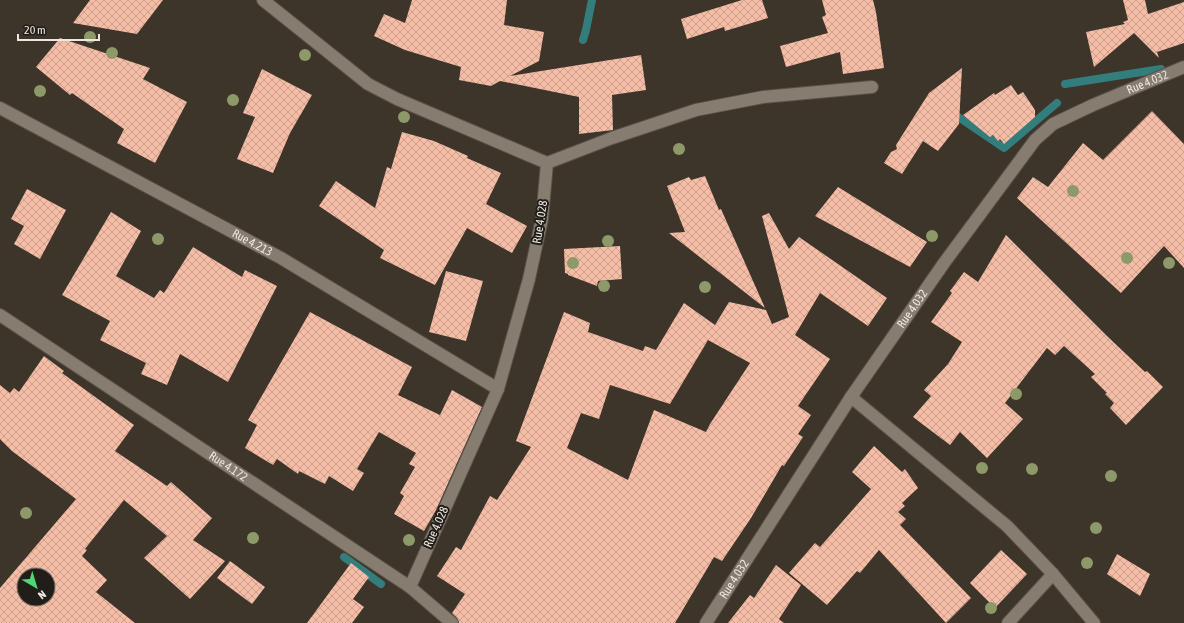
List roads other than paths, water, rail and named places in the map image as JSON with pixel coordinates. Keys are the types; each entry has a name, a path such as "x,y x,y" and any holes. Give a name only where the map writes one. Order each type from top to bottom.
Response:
{"street":[{"path":"263,0 368,84 398,99 547,162 612,138 696,110 763,97 872,87"},
{"name":"Rue 4.032","path":"706,623 851,397 944,263 1035,140 1053,124 1093,105 1184,67"},
{"name":"Rue 4.213","path":"0,108 281,258 498,389"},
{"name":"Rue 4.028","path":"410,588 498,389 530,279 542,219 547,162"},
{"name":"Rue 4.172","path":"0,315 410,588 452,623"},
{"path":"851,397 1007,526 1053,574 1094,623"},
{"path":"1008,623 1053,574"}],"waterway":[{"path":"583,40 592,0"},
{"path":"1065,84 1161,69"},
{"path":"951,112 1004,148 1057,103"},
{"path":"344,557 381,584"}]}
